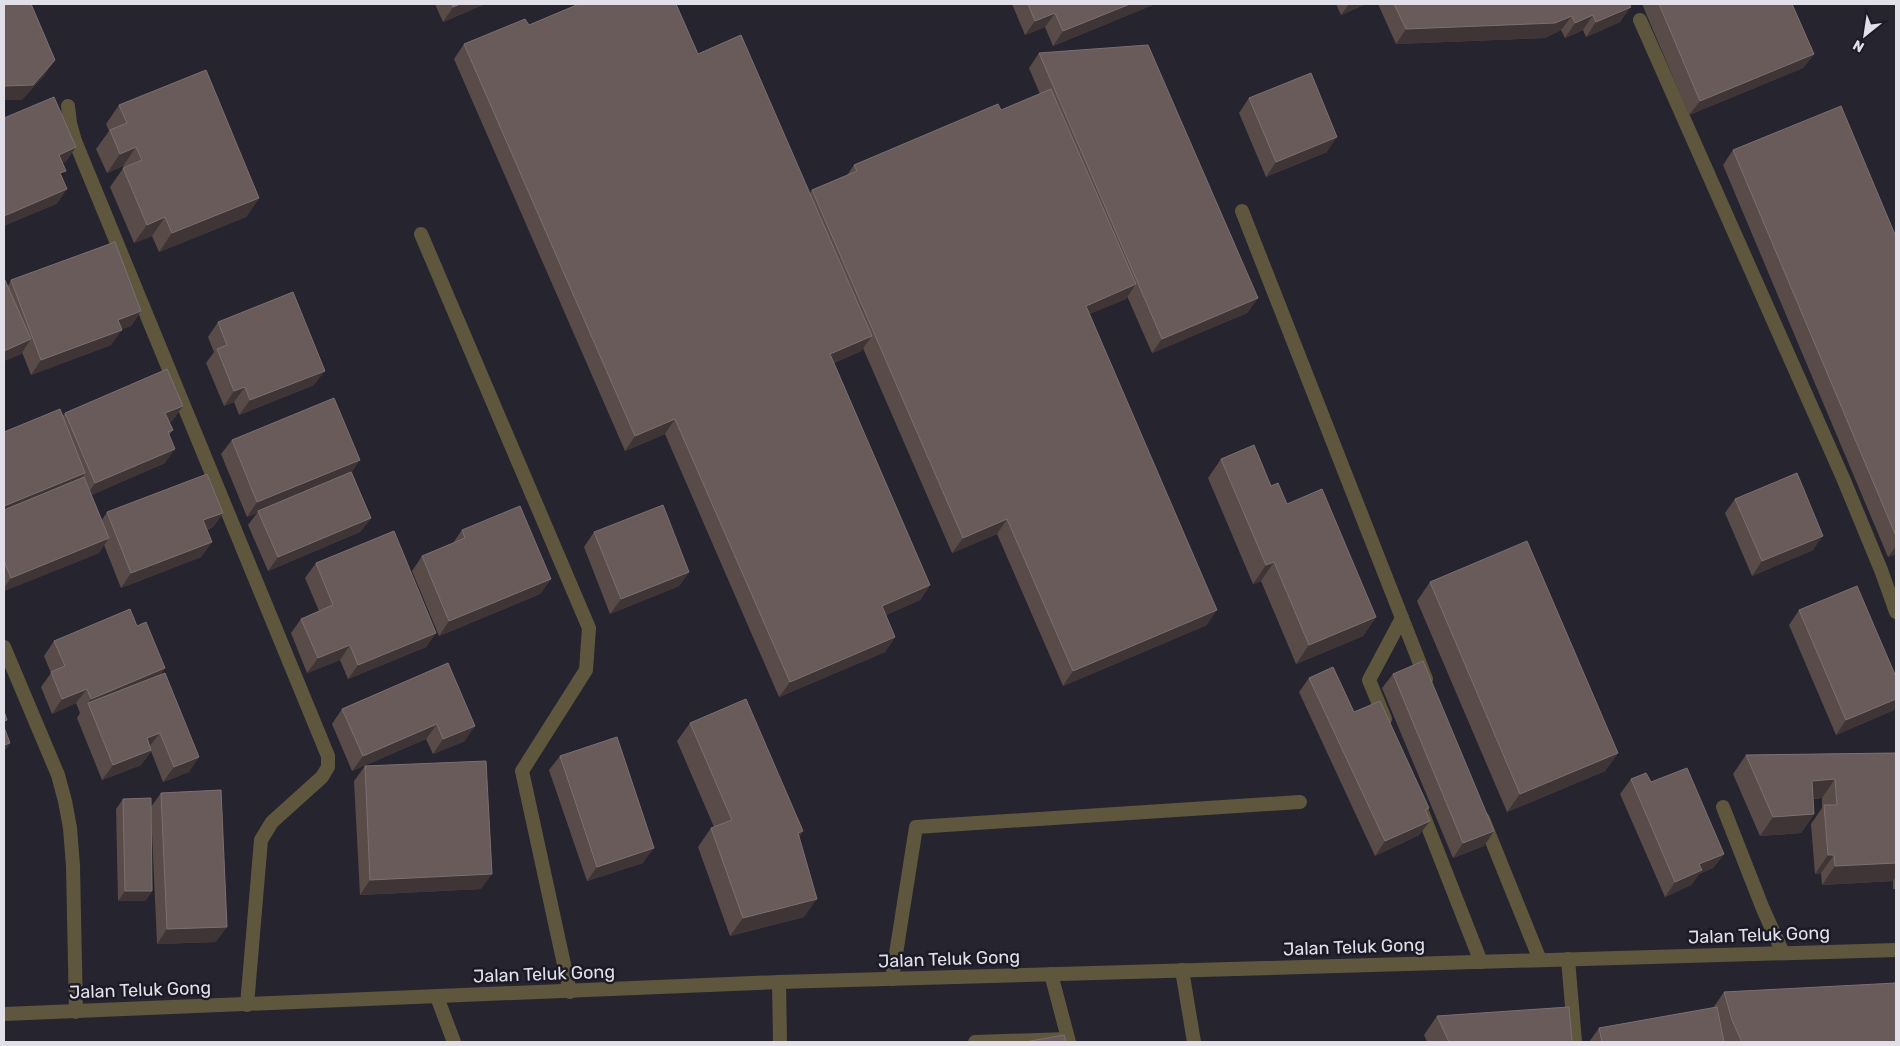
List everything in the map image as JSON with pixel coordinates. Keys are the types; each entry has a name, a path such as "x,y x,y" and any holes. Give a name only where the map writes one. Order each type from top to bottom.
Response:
{"street":[{"path":"1640,20 1839,469 1881,570 1896,612"},
{"path":"68,106 75,141 328,756 328,767 322,778 272,822 261,840 247,1005"},
{"path":"1242,211 1432,692"},
{"path":"421,234 589,628 586,670 522,770 570,992"},
{"path":"1391,734 1370,680 1402,618"},
{"path":"4,647 58,775 65,801 70,828 73,866 76,1012"},
{"path":"1416,798 1481,962"},
{"path":"892,979 916,827 1300,802"},
{"path":"1476,803 1540,960"},
{"path":"1723,807 1763,909 1783,953"},
{"name":"Jalan Teluk Gong","path":"4,1014 779,982 1896,950"},
{"path":"1568,959 1575,1042"},
{"path":"1182,970 1194,1042"},
{"path":"976,1042 1068,1041 1051,974"},
{"path":"779,982 780,1042"},
{"path":"437,997 454,1042"}],"building":[{"path":"4,4 31,4 55,60 33,85 4,86"},
{"path":"579,4 676,4 698,54 741,35 872,336 830,354 930,585 882,606 895,637 790,682 675,419 635,436 464,44 525,19 529,25"},
{"path":"1028,4 1130,4 1063,31 1055,13 1035,21"},
{"path":"1394,4 1629,4 1631,7 1596,22 1593,15 1575,23 1572,16 1555,23 1406,29"},
{"path":"1659,4 1792,4 1814,54 1700,101"},
{"path":"1148,45 1258,298 1162,339 1039,53"},
{"path":"206,70 259,198 172,233 165,217 147,225 123,168 142,160 136,147 120,154 110,130 127,123 119,105"},
{"path":"1311,73 1337,137 1276,162 1249,98"},
{"path":"1051,89 1136,284 1086,306 1217,610 1073,671 1007,519 963,538 812,190 857,171 854,165 998,104 1001,110"},
{"path":"54,97 76,147 59,155 66,171 60,173 67,189 4,216 4,118"},
{"path":"1841,106 1896,237 1896,536 1733,150"},
{"path":"115,242 141,311 118,320 122,330 41,360 11,280"},
{"path":"4,278 31,339 4,351"},
{"path":"293,292 325,371 250,400 245,387 234,391 217,349 227,345 218,322"},
{"path":"167,369 183,406 165,413 173,430 168,432 175,449 95,483 65,413"},
{"path":"334,398 360,460 257,502 232,440"},
{"path":"60,409 85,473 4,506 4,432"},
{"path":"1254,445 1271,486 1278,483 1287,504 1322,489 1376,617 1309,645 1274,562 1266,565 1221,459"},
{"path":"351,472 371,518 278,557 258,511"},
{"path":"1797,473 1823,536 1762,561 1735,499"},
{"path":"207,474 223,513 203,520 212,542 131,573 107,512"},
{"path":"84,477 109,538 11,578 4,561 4,510"},
{"path":"663,505 689,572 621,599 594,532"},
{"path":"520,506 551,579 449,621 422,556 465,538 462,530"},
{"path":"394,531 436,633 358,665 350,645 318,658 301,619 333,605 316,563"},
{"path":"1527,541 1618,753 1520,794 1430,582"},
{"path":"1857,586 1896,677 1896,699 1846,720 1799,610"},
{"path":"130,609 137,626 146,622 165,668 91,699 87,689 62,699 51,672 65,666 54,641"},
{"path":"1423,661 1494,831 1463,843 1393,674"},
{"path":"448,663 475,726 443,739 437,724 363,756 342,709"},
{"path":"1333,667 1354,712 1380,701 1429,808 1425,810 1430,821 1385,841 1309,678"},
{"path":"165,673 199,757 174,767 160,733 147,738 151,750 113,765 88,703"},
{"path":"746,699 803,831 798,833 817,899 743,918 711,828 732,820 690,723"},
{"path":"4,727 10,743 4,745"},
{"path":"617,737 654,848 597,867 560,756"},
{"path":"1896,753 1896,863 1835,866 1834,855 1828,855 1824,805 1837,805 1835,779 1812,781 1814,814 1773,817 1746,755"},
{"path":"486,761 492,874 370,880 365,766"},
{"path":"1687,768 1724,854 1699,864 1702,870 1675,882 1631,779 1646,773 1651,782"},
{"path":"221,790 227,927 167,929 161,793"},
{"path":"151,798 152,891 125,891 123,799"},
{"path":"1896,983 1896,1042 1742,1042 1732,1020 1724,992"},
{"path":"1569,1007 1572,1042 1449,1042 1437,1016"},
{"path":"1717,1007 1724,1042 1602,1042 1599,1028"},
{"path":"1064,1035 1066,1042 1025,1042"}]}
